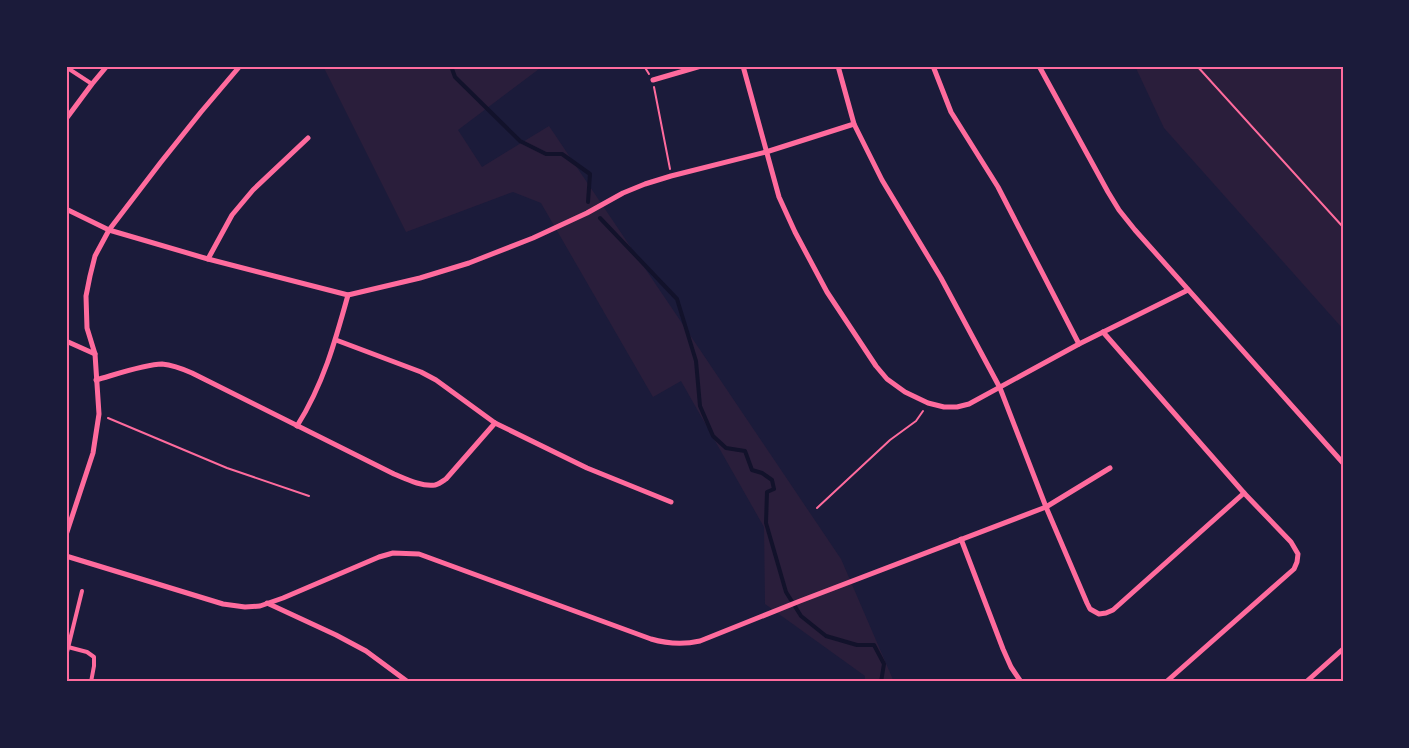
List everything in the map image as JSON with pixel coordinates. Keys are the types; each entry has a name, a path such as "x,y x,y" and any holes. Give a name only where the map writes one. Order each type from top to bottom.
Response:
{"street":[{"path":"66,119 107,66"},
{"path":"66,536 92,453 99,414 95,354 87,328 86,296 95,256 110,230 166,154 240,66"},
{"path":"653,80 701,66"},
{"path":"742,66 779,197 795,232 827,292 876,366 887,379 904,392 928,403 944,407 957,407 969,404 1079,344 1188,290"},
{"path":"838,66 854,124 882,180 941,278 1000,388 1046,507 1090,609 1099,614 1113,610 1244,493"},
{"path":"933,66 951,112 998,186 1079,344"},
{"path":"1038,66 1119,210 1343,463"},
{"path":"66,209 110,230 208,259 348,295 420,278 469,263 533,238 645,184 766,152 854,124"},
{"path":"208,259 232,215 253,190 308,138"},
{"path":"296,426 316,393 336,340 348,295"},
{"path":"1103,332 1244,493 1290,542 1298,554 1294,569 1166,682"},
{"path":"336,340 421,372 436,380 495,423 587,468 671,502"},
{"path":"66,341 95,354"},
{"path":"96,380 147,366 162,364 175,367 192,373 394,474 412,482 426,485 436,485 446,479 495,423"},
{"path":"66,556 223,604 244,608 260,606 283,598 379,557 393,553 419,554 630,632 666,643 686,644 700,641 961,538 1046,507 1110,468"},
{"path":"961,538 1003,649 1011,667 1021,682"},
{"path":"267,603 366,651 408,682"},
{"path":"1306,682 1343,649"}],"lane":[{"path":"66,67 92,84"},
{"path":"66,656 82,591"},
{"path":"68,646 94,656 91,682"}],"path":[{"path":"644,66 653,80 671,176"},
{"path":"1196,66 1343,227"},
{"path":"817,508 890,440 916,421 928,403"},
{"path":"99,414 227,468 308,496"}],"shaded area":[{"path":"323,66 543,66 458,130 482,167 549,126 841,559 894,682 865,682 865,676 765,604 764,527 681,381 653,397 541,203 513,192 406,232"},
{"path":"1135,66 1343,66 1343,329 1164,128"}],"waterway":[{"path":"451,66 455,77 520,141 546,154 562,154 590,174 588,202"},
{"path":"600,218 677,299 696,361 700,406 713,436 726,448 745,451 752,470 762,473 772,480 774,489 767,492 766,523 786,592 801,616 826,636 857,645 874,645 884,664 881,682"}]}
